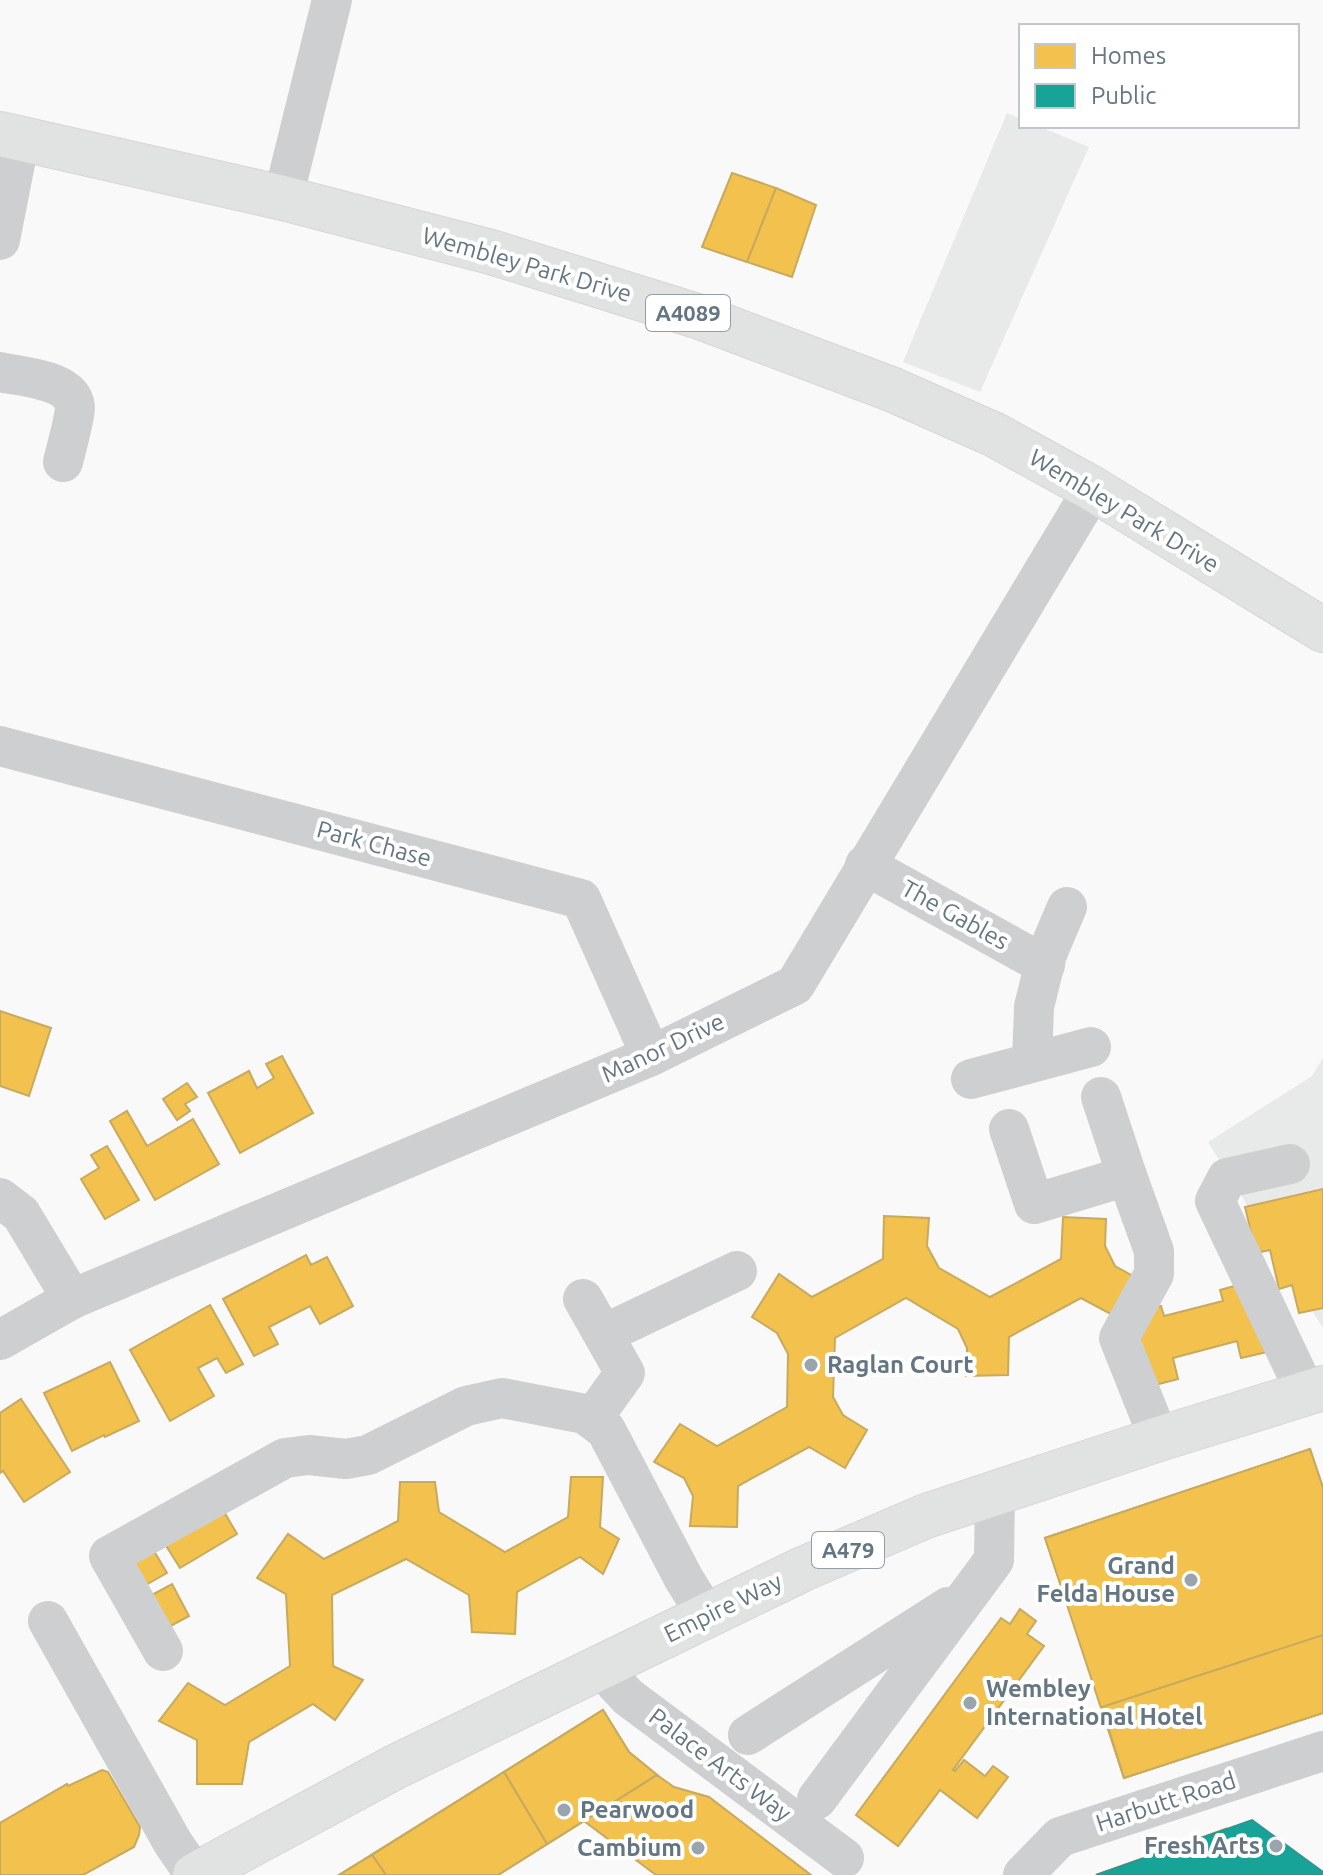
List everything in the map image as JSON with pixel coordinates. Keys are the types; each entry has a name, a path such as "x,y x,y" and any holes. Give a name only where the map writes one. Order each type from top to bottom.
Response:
{"main road":[{"name":"Wembley Park Drive","path":"10,136 283,198 491,252 697,316 891,389 995,435 1093,489 1323,630"},
{"name":"Empire Way","path":"195,1875 395,1767 803,1569 926,1516 1314,1391"}],"street":[{"path":"283,198 332,0"},
{"path":"0,240 10,136"},
{"path":"0,372 59,385 70,393 75,407 63,462"},
{"name":"Manor Drive","path":"0,1340 72,1299 651,1056 795,985 1093,489"},
{"name":"Park Chase","path":"0,746 581,899 651,1056"},
{"name":"The Gables","path":"865,865 1045,965"},
{"path":"1032,1062 1034,1007 1047,954 1067,907"},
{"path":"971,1079 1091,1047"},
{"path":"1101,1097 1154,1251 1154,1274 1119,1338 1159,1439"},
{"path":"1009,1129 1034,1204 1127,1176"},
{"path":"1290,1164 1227,1178 1215,1201 1314,1391"},
{"path":"0,1198 21,1214 72,1299"},
{"path":"604,1334 737,1271"},
{"path":"583,1299 625,1373 592,1419"},
{"path":"163,1651 109,1556 285,1458 309,1455 346,1459 368,1455 466,1406 502,1398 585,1414 606,1430 684,1579 707,1616"},
{"path":"817,1799 994,1560 995,1493"},
{"path":"748,1735 969,1594"},
{"path":"48,1621 173,1843 195,1875"},
{"name":"Palace Arts Way","path":"609,1663 615,1683 628,1697 844,1858"},
{"name":"Harbutt Road","path":"1023,1875 1060,1837 1323,1751"}],"shaded area":[{"path":"1007,113 1019,118 1019,128 1043,128 1089,147 980,392 903,362"},
{"path":"1323,1058 1323,1328 1208,1142 1312,1076"}],"building: Homes":[{"path":"732,173 776,188 747,262 702,247"},
{"path":"776,188 816,205 792,277 747,262"},
{"path":"0,1011 51,1028 29,1096 0,1086"},
{"path":"282,1056 313,1113 240,1153 208,1093 249,1071 257,1088 274,1078 266,1064"},
{"path":"187,1083 197,1097 185,1104 190,1111 177,1120 163,1099"},
{"path":"127,1111 147,1146 193,1119 219,1164 155,1200 110,1121"},
{"path":"107,1146 139,1200 105,1219 81,1179 99,1168 91,1155"},
{"path":"1323,1189 1323,1308 1299,1313 1292,1285 1279,1289 1270,1250 1256,1253 1245,1207"},
{"name":"Raglan Court","path":"884,1216 929,1218 927,1246 939,1268 990,1297 1061,1259 1063,1217 1106,1219 1105,1246 1115,1266 1140,1280 1118,1318 1081,1298 1009,1337 1008,1375 966,1376 967,1348 958,1329 906,1298 835,1338 833,1397 843,1415 867,1430 845,1468 809,1447 738,1486 737,1527 690,1526 693,1496 684,1478 654,1462 680,1424 717,1446 787,1407 788,1354 777,1333 752,1317 779,1274 812,1297 883,1259"},
{"path":"306,1255 311,1265 327,1257 353,1306 320,1324 310,1306 269,1327 278,1344 254,1356 223,1299"},
{"path":"1249,1282 1267,1352 1241,1358 1237,1341 1173,1358 1178,1379 1155,1385 1135,1333 1136,1313 1161,1306 1164,1316 1223,1301 1220,1290"},
{"path":"210,1305 243,1364 226,1373 217,1358 198,1368 214,1396 170,1421 130,1350"},
{"path":"110,1362 139,1421 72,1451 44,1393"},
{"path":"21,1399 70,1472 24,1502 3,1471 0,1473 0,1413"},
{"path":"1310,1449 1323,1488 1323,1538 1073,1621 1045,1538"},
{"name":"Grand Felda House","path":"1310,1449 1323,1488 1323,1713 1124,1778 1045,1538"},
{"path":"571,1477 603,1477 600,1527 619,1539 603,1574 580,1557 517,1592 515,1634 472,1632 469,1595 406,1559 332,1595 333,1666 363,1680 335,1720 313,1704 249,1742 242,1784 197,1784 197,1740 159,1721 188,1683 225,1705 290,1666 286,1594 257,1578 288,1534 324,1559 398,1521 400,1482 435,1482 439,1512 505,1552 568,1517"},
{"path":"223,1510 237,1534 180,1568 165,1544"},
{"path":"148,1541 167,1573 144,1586 125,1554"},
{"path":"172,1584 189,1616 167,1628 150,1596"},
{"name":"Wembley International Hotel","path":"1020,1609 1036,1621 1027,1634 1044,1646 953,1770 964,1760 985,1776 993,1766 1008,1777 977,1818 940,1790 898,1846 856,1815 1001,1618 1010,1624"},
{"path":"1323,1635 1323,1713 1124,1778 1102,1707"},
{"path":"603,1710 629,1752 657,1775 498,1875 339,1875"},
{"name":"Pearwood","path":"603,1710 629,1752 657,1775 547,1844 504,1772"},
{"path":"102,1770 108,1772 140,1827 134,1847 83,1875 0,1875 0,1823 67,1784"},
{"path":"504,1772 547,1844 498,1875 386,1875 372,1855"},
{"name":"Cambium","path":"657,1775 674,1787 709,1797 811,1875 656,1875 584,1821"},
{"path":"1225,1829 1191,1875 1096,1875"},
{"path":"372,1855 386,1875 339,1875"}],"building: Public":[{"path":"1252,1820 1323,1875 1096,1875"}],"place":[{"name":"Raglan Court","path":"811,1365"},
{"name":"Grand Felda House","path":"1191,1580"},
{"name":"Wembley International Hotel","path":"970,1703"},
{"name":"Pearwood","path":"564,1810"},
{"name":"Fresh Arts","path":"1276,1846"},
{"name":"Cambium","path":"698,1848"}]}
